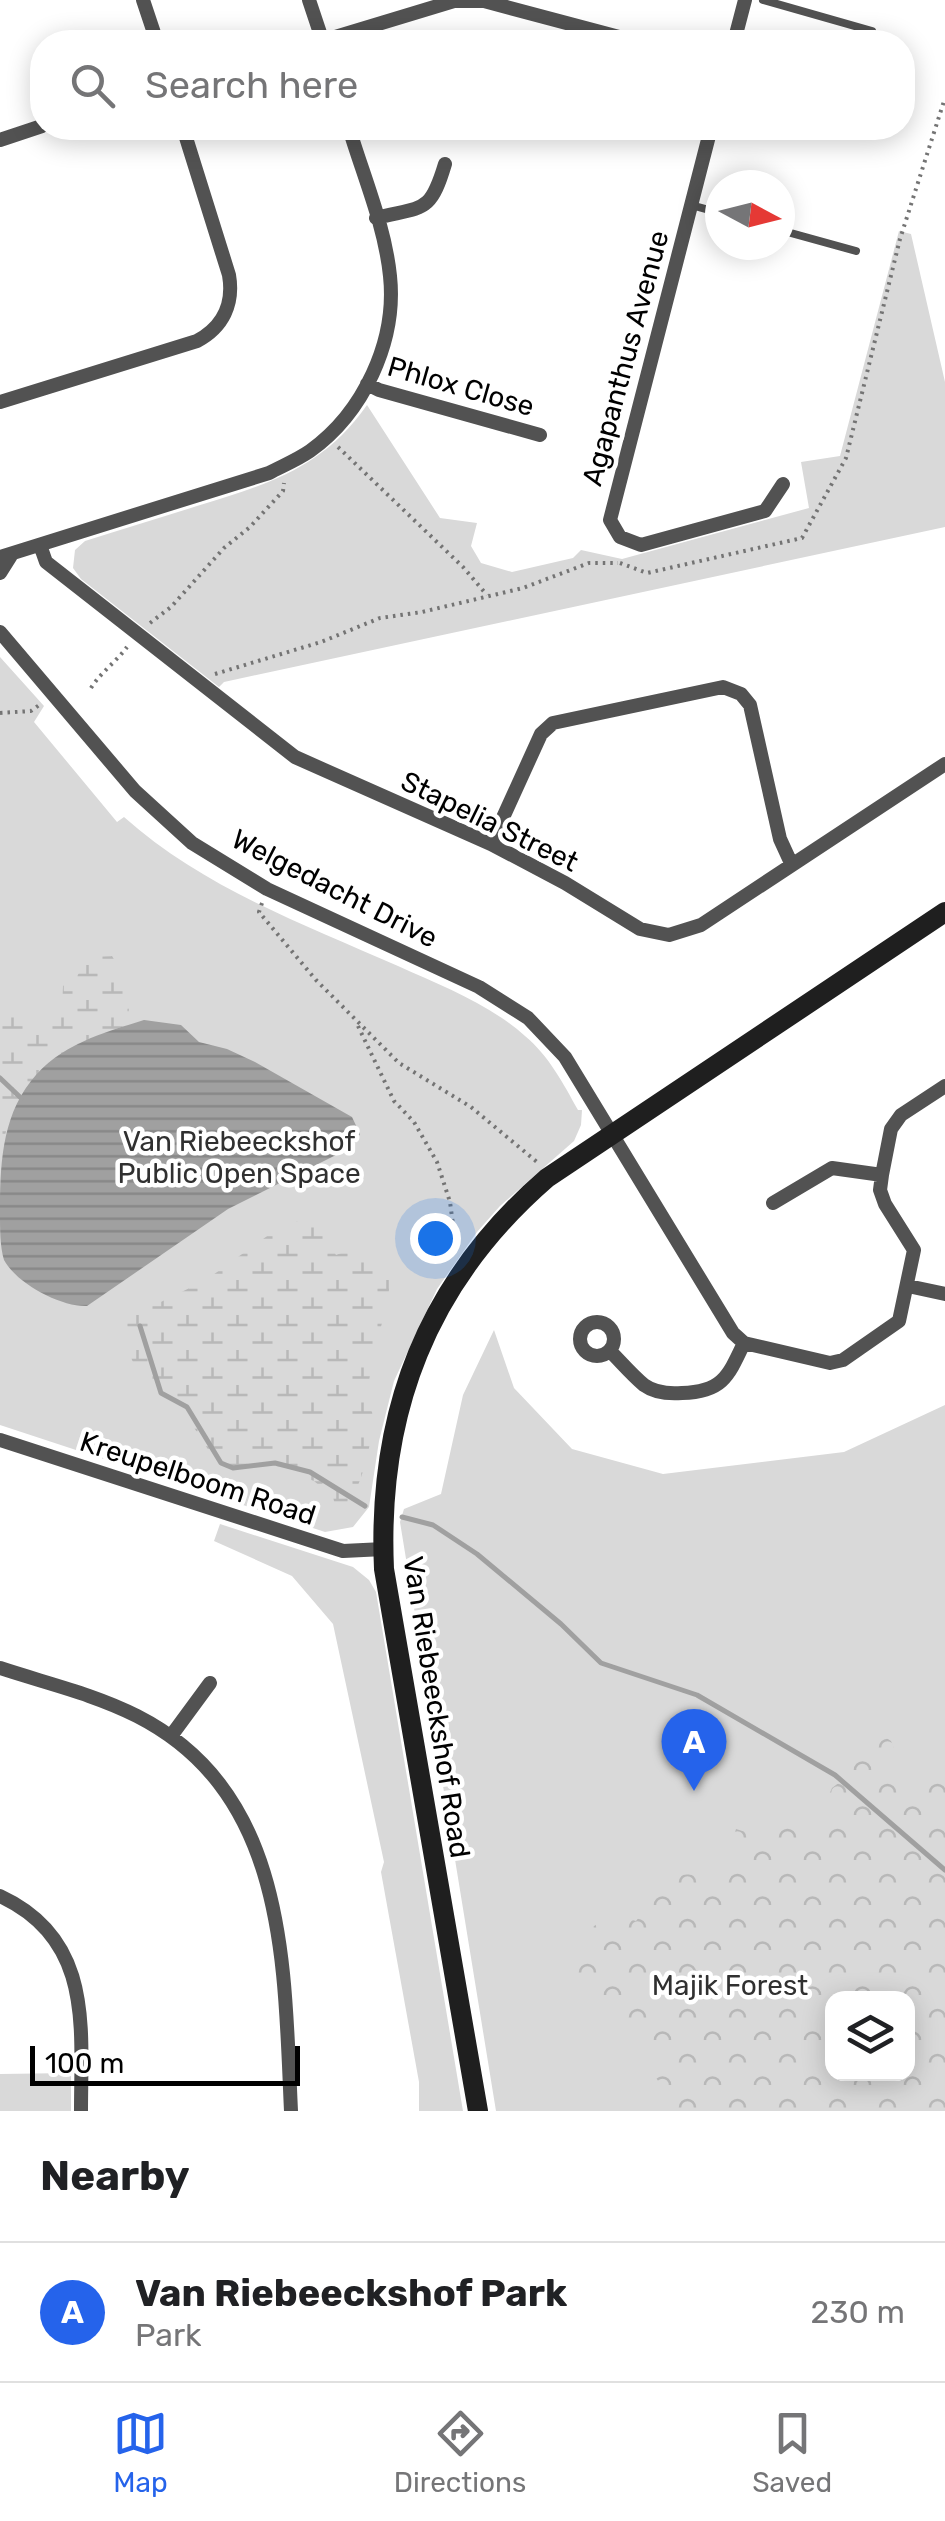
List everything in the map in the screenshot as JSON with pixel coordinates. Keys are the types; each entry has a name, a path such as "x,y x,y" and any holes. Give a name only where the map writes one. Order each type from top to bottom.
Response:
{"street":[{"path":"143,0 152,30"},
{"path":"310,0 319,30"},
{"path":"362,30 454,2 484,0 594,30"},
{"path":"737,30 745,0"},
{"path":"0,140 30,130"},
{"path":"0,402 197,341 222,320 230,298 229,275 187,140"},
{"path":"0,573 6,556 269,473 308,453 327,437 368,384 381,352 390,301 388,261 352,140"},
{"name":"Agapanthus Avenue","path":"626,542 615,532 610,513 708,140"},
{"path":"376,218 428,203 436,195 445,164"},
{"name":"Phlox Close","path":"368,384 540,434"},
{"path":"626,542 641,544 765,511 783,484"},
{"name":"Stapelia Street","path":"40,545 46,562 295,756 491,844 565,883 631,925 659,934 701,926 945,764"},
{"name":"Welgedacht Drive","path":"0,632 135,792 192,842 267,889 479,986 528,1018 565,1057 710,1298 744,1343"},
{"path":"491,844 542,734 553,723 723,687 742,694 750,705 780,839 791,863"},
{"name":"Van Riebeeckshof Road","path":"474,2111 388,1594 384,1549 385,1476 396,1416 419,1348 468,1262 507,1216 548,1178 945,912"},
{"path":"610,1351 646,1387 669,1394 700,1393 718,1385 744,1343 830,1362 842,1360 900,1320 914,1250 885,1204 880,1190 882,1175 892,1129 901,1116 945,1086"},
{"path":"772,1203 832,1168 882,1175"},
{"path":"908,1286 945,1294"},
{"name":"Kreupelboom Road","path":"0,1440 344,1551 384,1549"},
{"path":"0,1668 117,1707 171,1736 222,1786 248,1826 265,1871 286,2012 292,2111"},
{"path":"171,1736 210,1682"},
{"path":"0,1896 48,1932 74,1975 81,2008 81,2111"}],"lane":[{"path":"763,0 868,30"},
{"path":"691,205 705,209"},
{"path":"795,234 856,250"}],"path":[{"path":"200,684 207,676 321,642 380,618 523,588 589,562 620,563 647,573 802,538 846,458 900,239 945,98"},
{"path":"327,437 463,567 488,596"},
{"path":"143,628 171,607 224,548 250,527 282,491 288,477"},
{"path":"620,563 626,542"},
{"path":"91,688 131,641"},
{"path":"0,714 31,711 43,702 50,710"},
{"path":"267,889 259,912 356,1022 399,1063 471,1107 540,1164 548,1178"},
{"path":"356,1022 394,1101 414,1122 437,1162 450,1202 456,1246 468,1262"}],"green space":[{"path":"899,231 911,234 945,382 945,527 224,682 219,687 81,579 73,568 75,550 85,541 247,490 292,471 331,445 367,405 440,518 477,523 471,546 481,563 512,572 573,558 581,550 622,559 809,508 801,462 840,456"},
{"name":"Van Riebeeckshof Public Open Space","path":"0,657 44,706 34,722 117,822 124,817 186,864 255,902 448,988 496,1014 541,1052 578,1110 582,1110 574,1141 500,1206 437,1289 394,1381 379,1441 369,1507 353,1527 325,1532 0,1425"},
{"path":"112,956 130,986 128,1025 73,1047 42,1069 18,1100 8,1124 0,1165 0,994 3,1007 25,1016 62,1011 63,986 77,976 90,957"},
{"path":"302,1219 317,1223 336,1255 362,1245 378,1257 388,1274 387,1303 368,1387 373,1416 370,1442 361,1477 346,1508 336,1509 333,1497 314,1481 285,1470 233,1471 218,1465 184,1412 159,1397 143,1381 123,1328 126,1319 206,1280 270,1234"},
{"path":"494,1330 514,1388 572,1449 663,1474 844,1452 945,1405 945,2111 496,2111 400,1522 404,1509 441,1494 463,1395"},
{"path":"220,1524 353,1567 376,1592 463,2111 419,2111 419,2082 381,1872 384,1862 333,1624 292,1576 214,1541"},
{"name":"Majik Forest","path":"877,1732 891,1741 903,1772 919,1778 929,1764 939,1761 945,1774 945,1899 937,1900 930,1909 945,1917 945,2111 666,2111 664,2089 651,2071 639,2032 571,1969 576,1954 572,1942 608,1919 636,1921 651,1902 654,1886 667,1879 685,1874 729,1880 737,1865 728,1853 736,1829 755,1835 769,1824 837,1818 825,1804 832,1788 848,1776 844,1764 852,1743"},
{"path":"71,2073 71,2111 0,2111 0,2074"}],"shaded area":[{"path":"144,1020 181,1025 199,1042 255,1062 352,1117 360,1134 356,1142 334,1156 228,1209 87,1306 65,1303 29,1285 4,1260 1,1179 8,1128 31,1081 55,1058 82,1042"}],"waterway":[{"path":"0,1078 21,1098"},
{"path":"140,1326 161,1393 187,1407 221,1463 233,1468 275,1463 310,1472 365,1506"},
{"path":"402,1517 433,1525 477,1554 601,1663 697,1695 835,1775 945,1870"}],"place":[{"name":"Van Riebeeckshof Park","path":"694,1791"}]}
